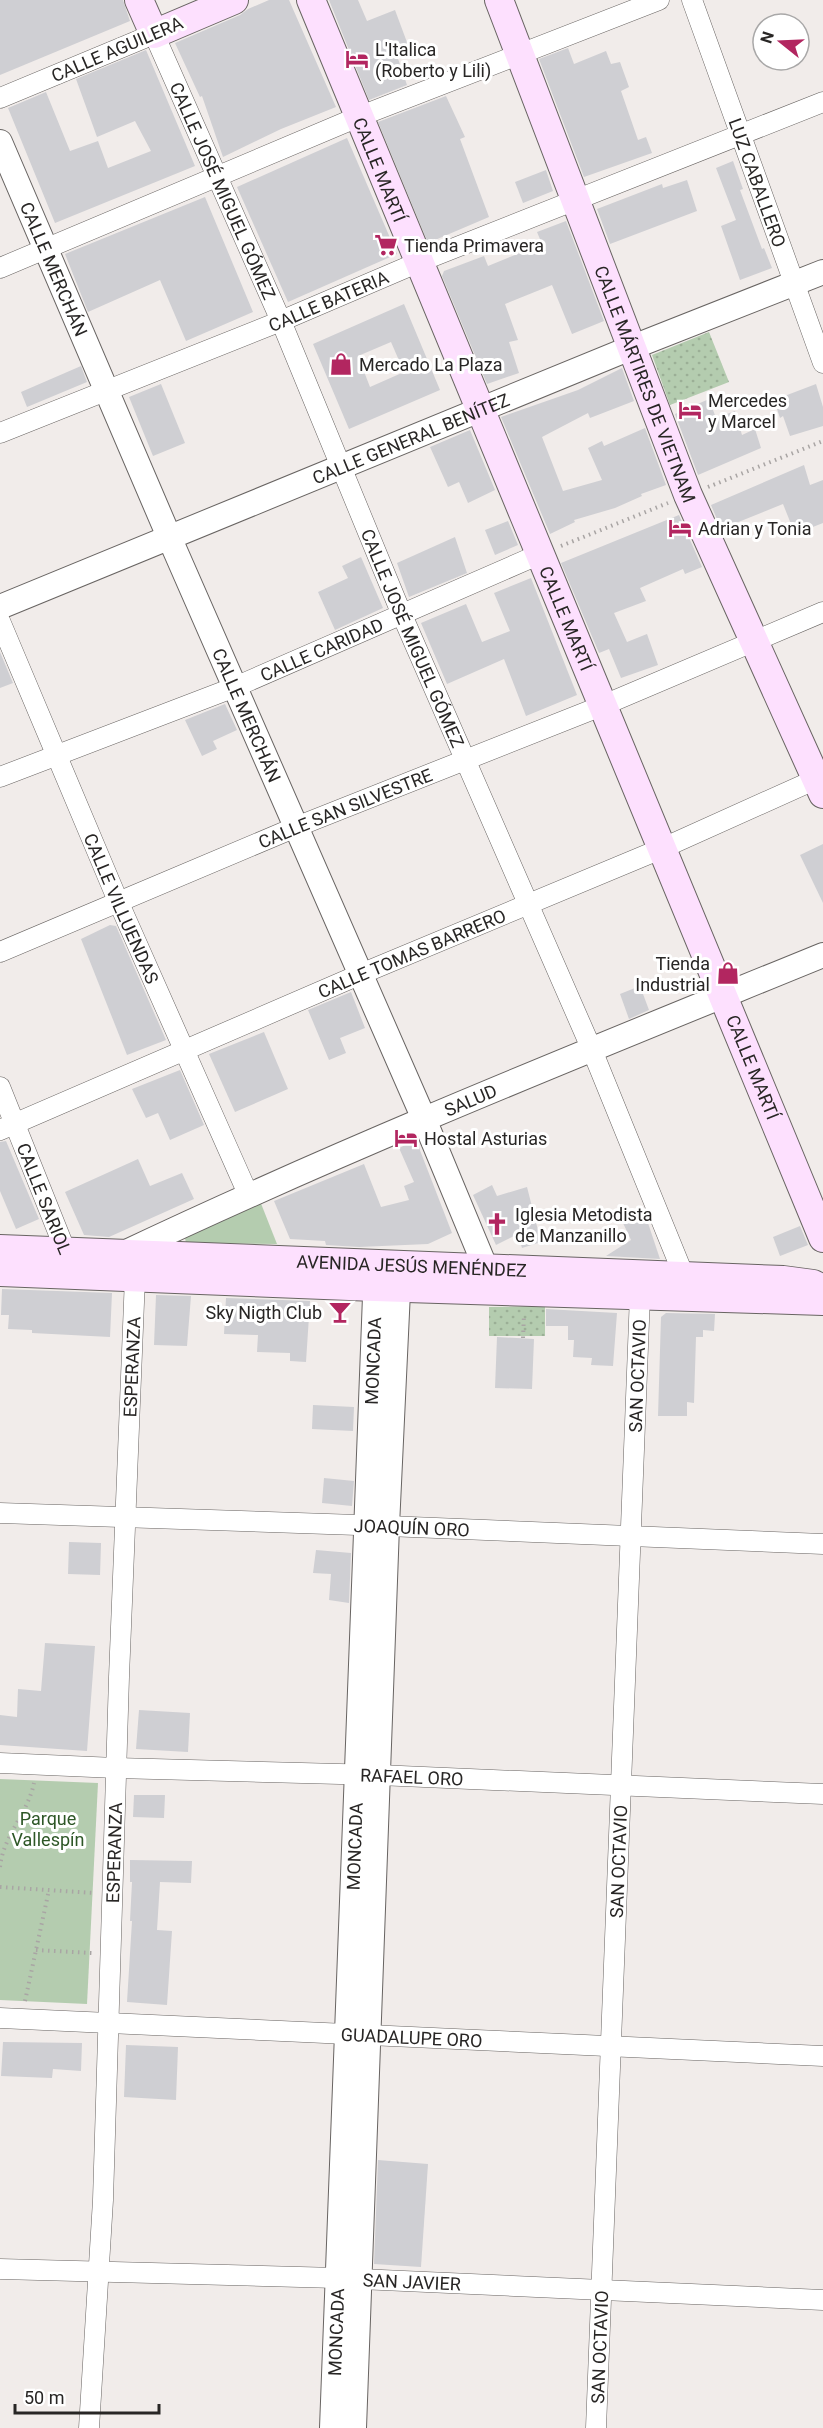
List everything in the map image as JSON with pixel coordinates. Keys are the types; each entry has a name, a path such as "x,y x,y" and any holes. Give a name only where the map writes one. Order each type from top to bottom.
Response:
{"main road":[{"name":"CALLE JOSÉ MIGUEL GÓMEZ","path":"139,0 154,34"},
{"name":"CALLE AGUILERA","path":"154,34 234,0"},
{"name":"CALLE MARTÍ","path":"311,0 478,411 725,995 823,1238"},
{"name":"CALLE MÁRTIRES DE VIETNAM","path":"499,0 688,495 821,783"},
{"name":"AVENIDA JESÚS MENÉNDEZ","path":"0,1249 71,1264"},
{"name":"AVENIDA JESÚS MENÉNDEZ","path":"0,1272 71,1264 491,1280 684,1276 783,1280 813,1284 823,1289"},
{"name":"AVENIDA JESÚS MENÉNDEZ","path":"491,1280 640,1295 823,1301"}],"street":[{"path":"0,268 358,117 659,0"},
{"name":"LUZ CABALLERO","path":"692,0 823,363"},
{"name":"CALLE AGUILERA","path":"0,98 154,34"},
{"name":"CALLE JOSÉ MIGUEL GÓMEZ","path":"154,34 281,321 402,615 529,904 684,1276"},
{"name":"CALLE BATERIA","path":"0,433 281,321 419,262 823,102"},
{"name":"CALLE MERCHÁN","path":"0,142 170,539 424,1119 491,1280"},
{"name":"CALLE GENERAL BENÍTEZ","path":"0,607 633,347 823,272"},
{"name":"CALLE CARIDAD","path":"0,777 235,687 540,554"},
{"name":"CALLE SAN SILVESTRE","path":"0,952 296,827 604,705 823,612"},
{"name":"CALLE VILLUENDAS","path":"0,621 118,901 248,1194"},
{"name":"CALLE TOMAS BARRERO","path":"8,1127 361,974 821,783"},
{"name":"SALUD","path":"128,1266 248,1194 823,955"},
{"name":"CALLE SARIOL","path":"0,1087 8,1127 71,1264"},
{"name":"ESPERANZA","path":"89,2428 99,2273 126,1519 128,1266"},
{"name":"MONCADA","path":"354,2428 349,2278 387,1276"},
{"name":"SAN OCTAVIO","path":"596,2428 640,1295"},
{"name":"JOAQUÍN ORO","path":"0,1513 823,1544"},
{"name":"RAFAEL ORO","path":"0,1763 367,1774 823,1794"},
{"name":"GUADALUPE ORO","path":"0,2018 823,2056"},
{"name":"SAN JAVIER","path":"0,2269 349,2278 823,2300"},
{"name":"MONCADA","path":"332,2428 349,2278"}],"path":[{"path":"0,1868 6,1841 24,1810 33,1786 37,1764"},
{"path":"0,1887 112,1894"},
{"path":"21,2019 49,1890"},
{"path":"36,1950 110,1953"}],"green space":[{"path":"709,332 729,382 670,405 652,355"},
{"path":"260,1201 277,1244 186,1243 184,1233"},
{"path":"545,1306 545,1336 489,1336 489,1307"},
{"name":"Parque Vallespín","path":"0,1779 98,1783 87,2004 0,2000"}],"building":[{"path":"0,0 123,0 130,21 0,75"},
{"path":"269,0 289,0 336,107 281,129 223,157 202,96 200,97 175,43"},
{"path":"329,0 358,0 367,21 395,10 408,45 395,50 407,85 369,100"},
{"path":"568,48 574,64 606,51 611,64 620,62 629,87 621,91 638,140 646,137 652,153 584,177 539,59"},
{"path":"146,50 195,166 55,223 8,108 46,92 70,151 98,141 108,168 151,151 135,121 97,137 76,79"},
{"path":"446,96 465,137 460,139 489,217 428,243 378,122"},
{"path":"347,138 397,254 288,302 237,187"},
{"path":"733,161 743,189 740,190 762,249 764,248 772,268 740,280 721,226 736,220 716,168"},
{"path":"546,170 553,191 523,203 515,182"},
{"path":"687,180 697,211 610,244 597,209 662,184 663,188"},
{"path":"205,197 253,312 186,341 160,280 88,312 65,254"},
{"path":"566,221 604,321 572,334 552,285 505,304 518,340 509,342 519,373 487,384 442,276 444,271 484,256 488,266 542,244 537,232"},
{"name":"Mercado La Plaza","path":"404,304 440,390 349,429 313,344","holes":["391,342 404,372 370,387 358,356"]},
{"path":"81,366 87,382 27,407 21,392"},
{"path":"622,368 634,401 590,418 588,413 542,437 563,491 602,480 588,448 602,441 604,446 645,428 666,485 641,494 642,496 615,508 574,520 575,522 550,534 501,417 578,390"},
{"path":"161,384 185,443 153,456 129,397"},
{"path":"816,384 823,407 823,426 790,436 783,416 780,418 774,400"},
{"path":"709,399 716,418 735,411 742,435 755,429 761,448 698,475 675,414"},
{"path":"470,430 495,490 468,503 459,482 448,487 430,447"},
{"path":"804,465 810,485 823,480 823,523 795,534 783,504 721,529 711,505"},
{"path":"679,515 702,567 685,574 683,569 640,588 646,601 614,613 627,642 647,634 658,665 621,678 609,649 599,653 561,563"},
{"path":"508,521 518,545 495,555 485,530"},
{"path":"455,537 467,573 409,597 397,563"},
{"path":"361,557 383,608 335,630 318,592 348,578 342,566"},
{"path":"531,578 577,695 526,716 504,659 447,684 421,623 466,604 482,642 510,631 494,593"},
{"path":"0,652 13,683 0,688"},
{"path":"225,704 237,730 213,741 217,749 202,756 185,720"},
{"path":"823,844 823,903 800,855"},
{"path":"110,925 116,926 166,1040 127,1055 81,939"},
{"path":"640,986 649,1010 629,1019 620,994"},
{"path":"351,992 365,1028 340,1038 346,1053 329,1060 308,1010"},
{"path":"264,1032 288,1089 235,1112 209,1054"},
{"path":"180,1070 204,1125 170,1140 158,1113 146,1118 132,1089"},
{"path":"416,1140 452,1233 428,1244 359,1247 326,1245 325,1241 290,1239 274,1201 364,1164 381,1207 409,1200 404,1186 414,1182 399,1148"},
{"path":"6,1141 39,1219 16,1229 0,1191 0,1142"},
{"path":"138,1159 150,1186 182,1173 194,1199 109,1237 84,1235 65,1192"},
{"path":"492,1185 497,1196 527,1187 541,1242 522,1248 518,1234 496,1245 473,1195"},
{"path":"645,1214 660,1259 606,1256 631,1240 623,1223"},
{"path":"800,1226 808,1245 780,1256 773,1237"},
{"path":"2,1289 112,1293 110,1337 32,1333 32,1330 8,1329 9,1315 1,1315"},
{"path":"156,1295 191,1296 187,1346 154,1345"},
{"path":"226,1298 310,1301 306,1362 290,1361 290,1353 257,1352 258,1335 224,1334"},
{"path":"546,1309 617,1313 613,1366 591,1365 592,1358 573,1357 574,1340 568,1340 568,1326 546,1326"},
{"path":"666,1313 715,1314 714,1331 703,1330 703,1337 696,1337 694,1403 687,1402 687,1416 658,1416 661,1317"},
{"path":"497,1337 534,1339 532,1389 495,1388"},
{"path":"313,1405 354,1407 353,1431 312,1429"},
{"path":"324,1478 354,1481 352,1506 322,1503"},
{"path":"69,1542 101,1543 100,1575 68,1574"},
{"path":"316,1550 351,1553 349,1603 329,1600 331,1574 313,1573"},
{"path":"45,1643 95,1646 87,1751 0,1745 0,1715 17,1717 18,1689 41,1691"},
{"path":"139,1710 190,1713 188,1752 136,1749"},
{"path":"134,1795 165,1795 164,1818 133,1817"},
{"path":"130,1860 192,1861 191,1883 160,1882 157,1930 172,1931 167,2005 127,2002 132,1921 130,1921 132,1882 130,1882"},
{"path":"3,2042 82,2043 81,2071 53,2069 52,2078 1,2076"},
{"path":"126,2045 178,2047 176,2100 124,2097"},
{"path":"378,2160 428,2164 421,2267 374,2264"}],"place":[{"name":"L'Italica (Roberto y Lili)","path":"357,59"},
{"name":"Tienda Primavera","path":"386,245"},
{"name":"Mercado La Plaza","path":"341,364"},
{"name":"Mercedes y Marcel","path":"690,410"},
{"name":"Adrian y Tonia","path":"680,528"},
{"name":"Tienda Industrial","path":"728,973"},
{"name":"Hostal Asturias","path":"406,1138"},
{"name":"Iglesia Metodista de Manzanillo","path":"497,1224"},
{"name":"Sky Nigth Club","path":"340,1312"}]}
